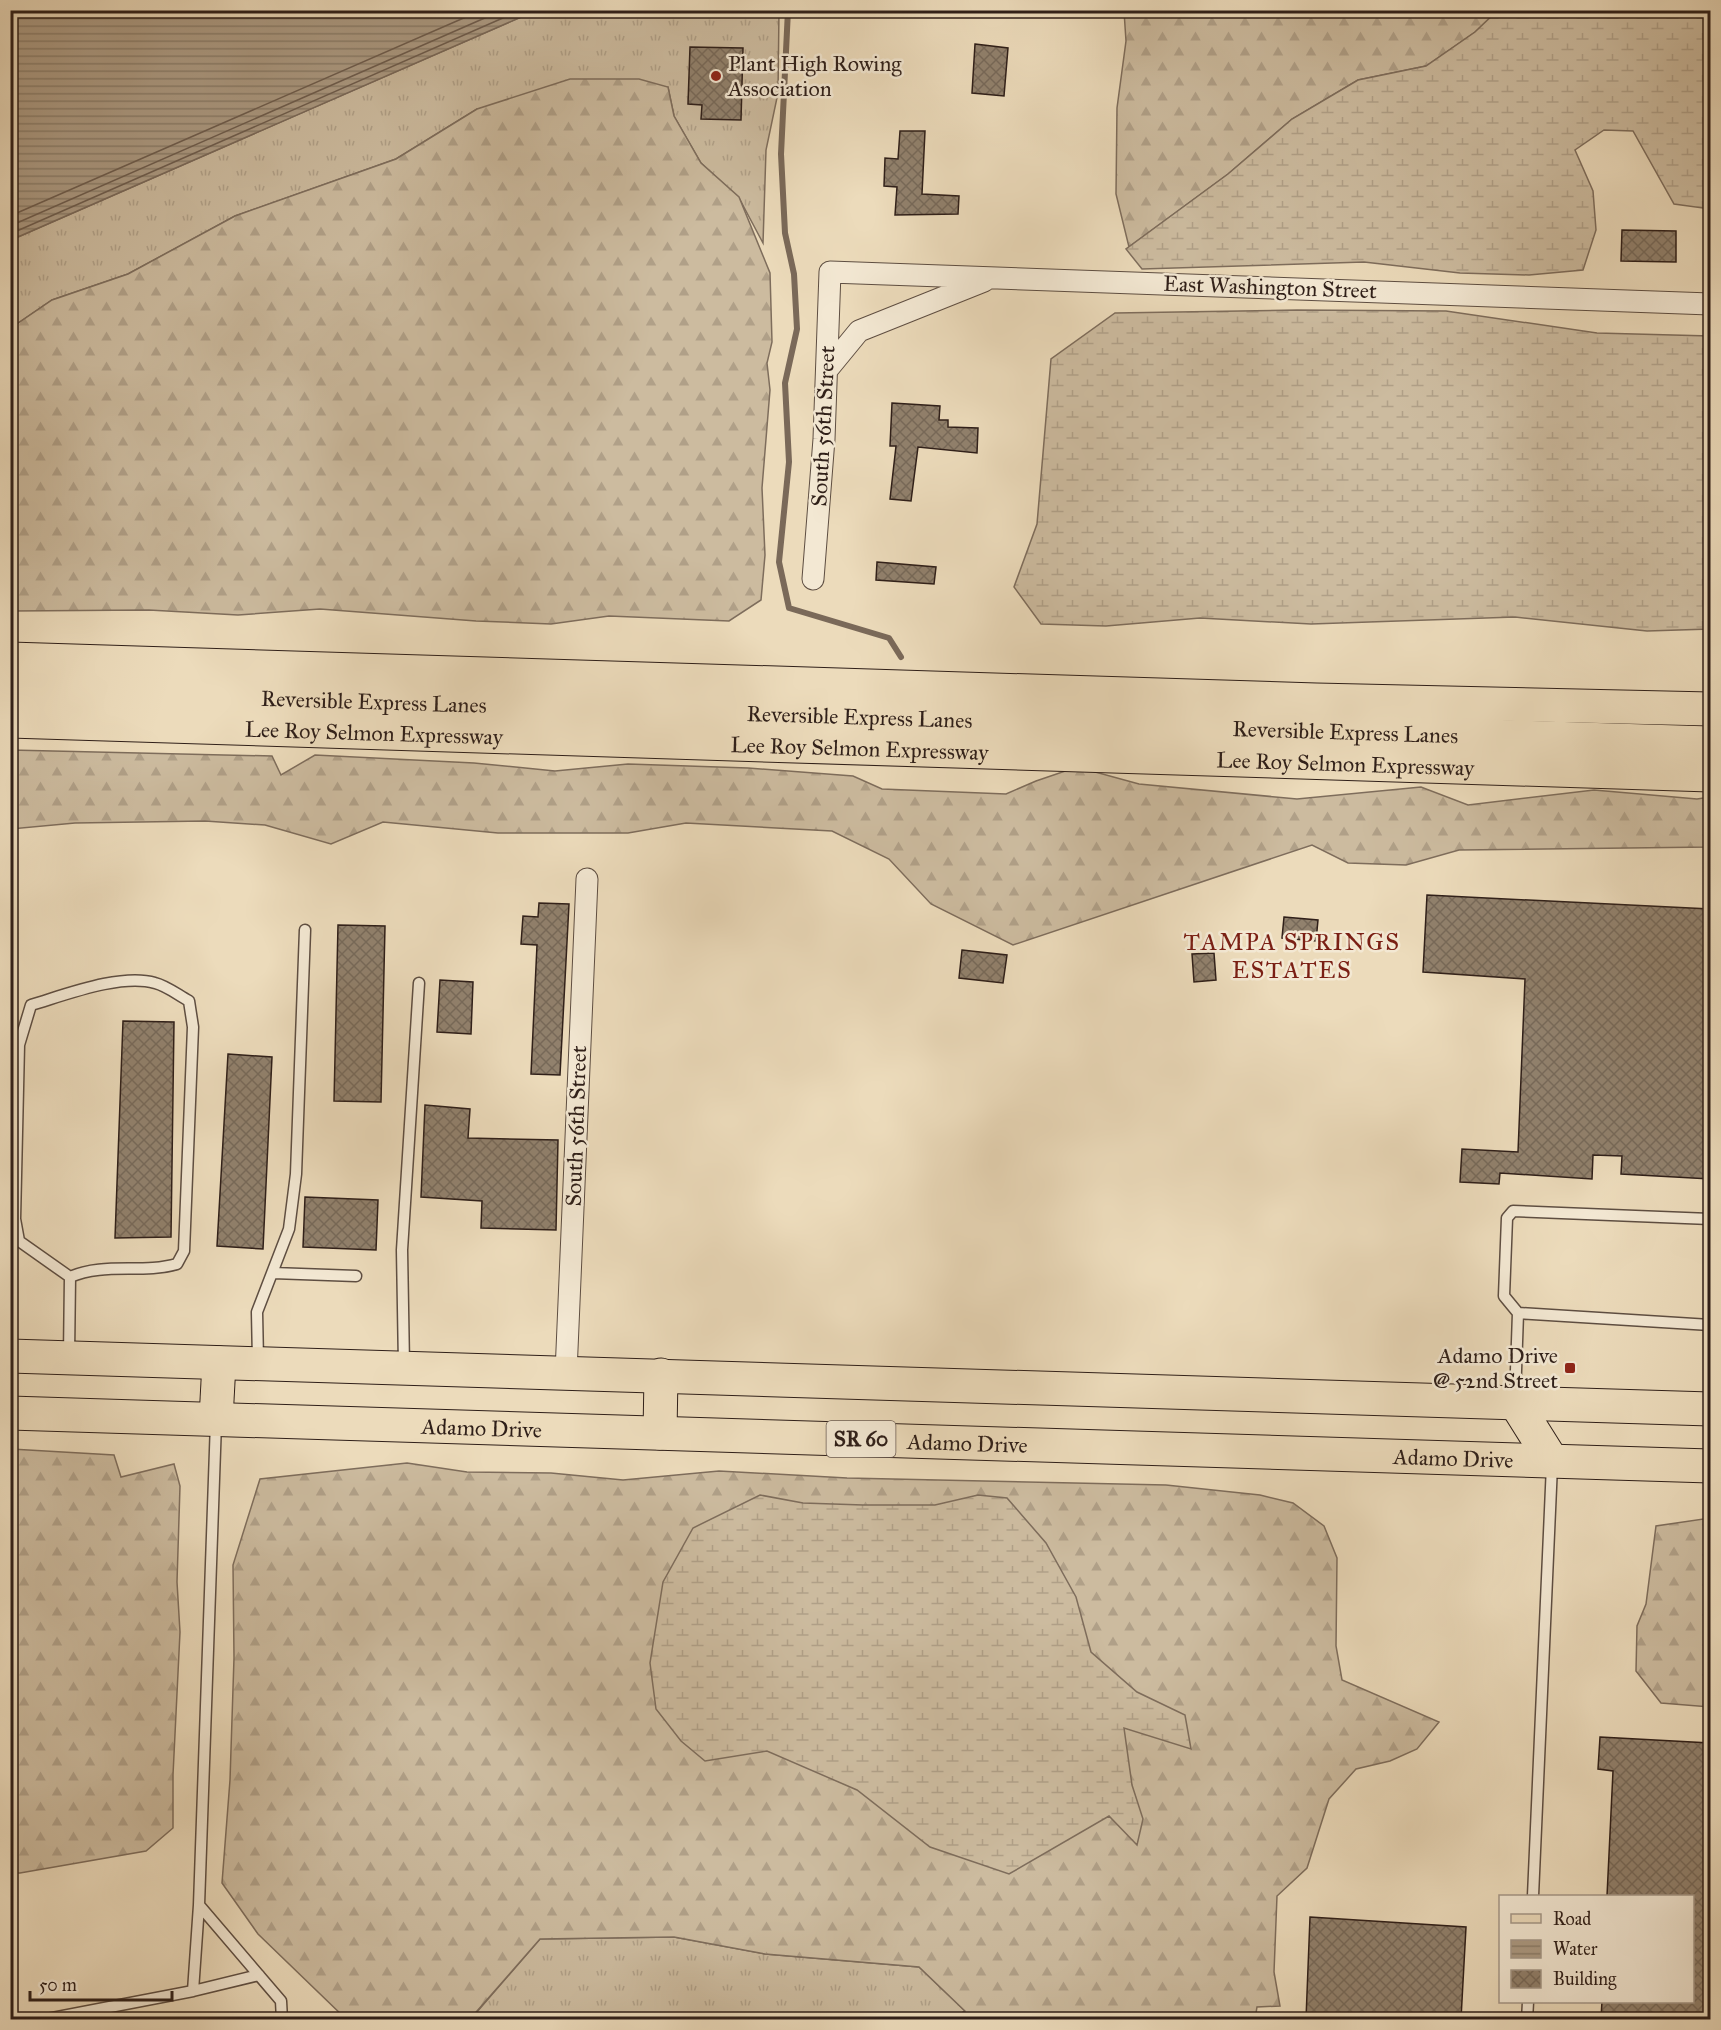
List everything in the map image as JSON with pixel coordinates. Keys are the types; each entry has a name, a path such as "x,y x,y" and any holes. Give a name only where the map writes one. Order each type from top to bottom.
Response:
{"main road":[{"path":"10,659 1316,700 1710,709"},
{"name":"Reversible Express Lanes","path":"10,690 1710,742"},
{"name":"Lee Roy Selmon Expressway","path":"10,721 1710,775"},
{"path":"10,1356 1710,1409"},
{"path":"216,1419 219,1363"},
{"path":"660,1433 661,1375"},
{"path":"1515,1402 1552,1461"},
{"name":"Adamo Drive","path":"10,1413 1710,1466"}],"street":[{"name":"East Washington Street","path":"830,272 996,276 1710,304"},
{"name":"South 56th Street","path":"813,579 824,439 830,272"},
{"path":"826,370 859,331 996,276"},
{"name":"South 56th Street","path":"566,1373 587,879"}],"lane":[{"path":"258,1364 257,1312 289,1229 296,1174 305,930"},
{"path":"139,980 157,983 189,1001 193,1027 184,1251 177,1264 161,1269 87,1270 70,1277 19,1241 15,1219 18,1045 31,1005 101,986 139,980"},
{"path":"404,1368 402,1250 418,983"},
{"path":"1515,1402 1518,1312 1504,1296 1507,1218 1513,1211 1710,1219"},
{"path":"273,1273 356,1276"},
{"path":"69,1358 70,1277"},
{"path":"1518,1312 1710,1325"},
{"path":"193,1991 200,1905 216,1419"},
{"path":"1533,1895 1552,1461"},
{"path":"200,1905 281,2001 285,2018"},
{"path":"42,2019 193,1991 259,1975"},
{"path":"1527,2019 1528,2003"},
{"path":"108,2007 111,2019"}],"green space":[{"path":"535,11 779,11 778,93 766,150 763,243 739,198 701,163 674,116 668,87 477,109 396,159 235,216 128,274 52,300 11,328 11,240"},
{"path":"1124,11 1497,11 1475,32 1426,66 1358,80 1292,119 1228,174 1129,247 1116,194 1117,108 1126,41"},
{"path":"1497,11 1710,11 1710,209 1674,204 1633,131 1604,130 1575,150 1593,191 1596,230 1583,270 1529,275 1460,273 1364,262 1142,269 1126,249 1228,174 1292,119 1358,80 1426,66 1475,32"},
{"path":"570,79 639,79 668,87 674,116 701,163 739,197 770,273 772,342 767,363 770,390 762,488 765,555 761,600 729,621 609,616 551,624 476,621 320,609 238,615 149,610 11,611 11,328 52,300 128,274 235,216 396,159 477,109"},
{"path":"1297,310 1446,311 1597,333 1710,336 1710,629 1647,631 1515,617 1311,624 1200,618 1106,626 1041,624 1014,587 1037,524 1051,359 1115,313"},
{"path":"10,750 272,756 281,775 315,755 474,763 555,771 628,764 748,768 853,776 882,789 1006,794 1077,767 1139,784 1297,799 1421,787 1468,805 1594,790 1697,799 1710,797 1710,847 1459,850 1406,865 1348,863 1312,845 1013,945 931,904 889,859 832,831 686,823 628,833 498,833 383,822 331,844 265,825 205,821 75,823 11,829"},
{"path":"11,1449 114,1455 121,1477 174,1464 180,1486 177,1582 180,1632 173,1775 173,1828 146,1851 20,1873 10,1873"},
{"path":"407,1463 467,1472 551,1473 623,1480 719,1471 847,1478 1166,1485 1260,1495 1293,1503 1324,1526 1337,1558 1336,1646 1342,1680 1439,1722 1417,1749 1390,1761 1356,1769 1329,1799 1307,1868 1277,1896 1274,1972 1280,2006 1257,2007 1255,2019 952,2019 965,2011 919,1967 765,1954 674,1937 540,1939 470,2019 346,2019 258,1934 222,1883 230,1780 234,1658 233,1565 260,1479"},
{"path":"760,1495 803,1503 863,1505 935,1505 978,1495 1007,1498 1046,1543 1076,1597 1091,1652 1137,1692 1185,1715 1191,1749 1124,1728 1132,1785 1143,1819 1137,1845 1109,1816 1009,1874 930,1847 857,1790 767,1751 705,1761 681,1741 656,1709 650,1663 663,1582 693,1528"},
{"path":"1710,1518 1710,1707 1661,1703 1636,1671 1637,1626 1646,1604 1656,1526"},
{"path":"674,1937 765,1954 919,1967 965,2011 952,2020 470,2020 540,1939"}],"water":[{"path":"11,10 535,10 535,11 11,240"}],"building":[{"path":"975,44 1008,48 1004,96 972,93"},
{"name":"Plant High Rowing Association","path":"690,47 743,48 741,120 701,119 702,105 688,104"},
{"path":"900,131 925,131 922,194 959,196 958,214 895,215 897,187 884,186 885,158 898,159"},
{"path":"1622,230 1676,231 1676,262 1621,261"},
{"path":"892,403 940,406 939,420 948,420 948,427 978,428 977,453 918,447 911,501 890,499 896,446 890,446"},
{"path":"877,562 936,567 934,584 876,580"},
{"path":"1427,895 1710,909 1710,1179 1621,1174 1622,1156 1593,1155 1592,1179 1500,1173 1499,1184 1460,1182 1462,1149 1518,1152 1525,979 1423,972"},
{"path":"539,903 569,904 560,1075 531,1074 537,945 521,944 523,916 538,917"},
{"path":"1284,917 1318,920 1316,941 1282,938"},
{"path":"338,925 385,926 381,1102 334,1101"},
{"path":"962,950 1007,955 1003,983 959,978"},
{"path":"1214,953 1216,980 1194,982 1192,954"},
{"path":"440,980 473,982 471,1034 437,1032"},
{"path":"123,1021 174,1022 171,1237 115,1238"},
{"path":"228,1054 272,1057 263,1249 217,1246"},
{"path":"425,1105 470,1109 468,1138 558,1140 556,1230 481,1228 482,1201 421,1197"},
{"path":"305,1197 378,1200 376,1250 303,1247"},
{"path":"1600,1737 1710,1743 1710,2019 1601,2019 1602,2003 1694,2003 1694,1895 1607,1895 1613,1771 1598,1769"},
{"path":"1310,1917 1466,1927 1461,2019 1306,2019"}],"waterway":[{"path":"788,10 781,154 785,233 794,274 797,329 785,383 789,462 779,562 789,608 889,638 901,657"}],"place":[{"name":"Plant High Rowing Association","path":"716,76"},
{"name":"Adamo Drive @ 52nd Street","path":"1570,1368"}],"district":[{"name":"TAMPA SPRINGS ESTATES","path":"1292,956"}]}
